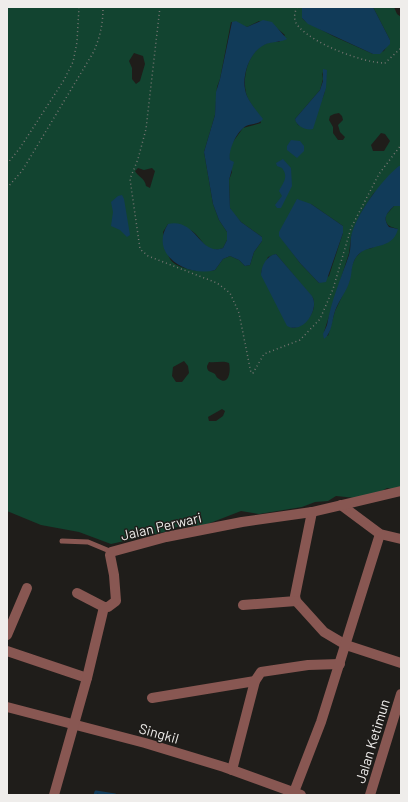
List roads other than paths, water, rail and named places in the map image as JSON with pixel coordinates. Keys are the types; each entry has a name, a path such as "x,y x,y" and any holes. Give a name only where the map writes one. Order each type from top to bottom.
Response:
{"street":[{"name":"Jalan Perwari","path":"104,607 115,602 117,598 110,555 112,552 166,537 242,522 312,512 401,491"},
{"path":"341,505 380,534 401,539"},
{"path":"312,512 295,596 296,601 324,632 346,645 401,663"},
{"path":"297,794 340,664 380,534"},
{"path":"7,636 27,588"},
{"path":"54,795 87,678 104,607 77,593"},
{"path":"243,605 296,601"},
{"path":"7,651 87,678"},
{"path":"232,770 255,681 261,672 267,670 340,664"},
{"path":"152,698 255,681"},
{"name":"Jalan Ketimun","path":"370,795 401,694"},
{"name":"Singkil","path":"7,707 146,743 232,770 297,794"}],"lane":[{"path":"62,541 88,542 112,552"}],"water":[{"path":"302,7 373,7 390,40 390,44 380,54 373,54 308,24 302,18"},
{"path":"263,20 272,22 287,39 264,45 258,49 250,60 245,75 245,90 250,102 263,119 257,123 246,126 236,136 230,151 230,160 234,162 229,180 230,208 241,222 262,237 262,241 254,252 250,265 245,266 239,260 230,256 223,259 215,270 204,272 193,271 174,262 167,254 163,245 163,235 168,224 178,224 186,226 203,243 215,249 223,248 227,240 227,232 219,220 213,204 204,152 215,115 216,92 232,22 236,21 247,27"},
{"path":"323,69 327,70 326,88 313,129 305,129 297,124 295,119 320,90 323,81"},
{"path":"291,140 300,141 304,146 304,151 297,158 287,150 287,146"},
{"path":"283,159 291,168 292,186 281,208 277,208 275,205 282,196 279,191 284,183 285,174 282,168 277,166 276,163"},
{"path":"399,166 401,166 401,206 394,206 386,216 386,221 389,227 398,229 395,236 384,244 365,250 355,259 349,284 335,311 329,333 324,339 323,334 350,253 351,237 354,228 370,198"},
{"path":"122,195 130,235 127,237 120,230 111,226 113,212 111,202 118,196"},
{"path":"297,199 311,204 343,226 343,233 326,282 319,283 300,263 279,236 279,232"},
{"path":"276,254 312,296 314,301 312,314 304,324 299,327 293,328 287,326 261,275 262,268 267,259"}],"waterway":[{"path":"95,795 96,792 115,795"}]}
